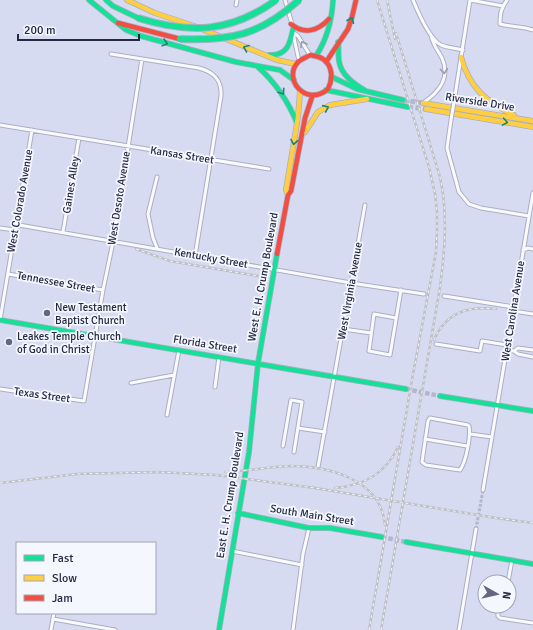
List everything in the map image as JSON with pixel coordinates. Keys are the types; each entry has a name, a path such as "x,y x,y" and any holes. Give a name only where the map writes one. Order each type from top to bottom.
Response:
{"main road":[{"path":"89,0 126,30 141,36 258,67 280,70 294,80"},
{"path":"106,0 113,6 138,18 153,24 169,27 216,27 231,24 248,18 276,0"},
{"path":"127,0 156,13 197,27 284,62 298,62 313,56 324,43 331,17 333,0"},
{"path":"117,23 180,39 202,40 231,38 265,26 288,11 299,0"},
{"path":"326,62 338,42 345,34 354,16 356,0"},
{"path":"266,55 279,55 286,49 295,27 306,31 314,31 325,24 331,17"},
{"path":"338,42 340,64 343,71 357,86 366,91"},
{"path":"298,62 293,75 294,80 300,92 312,97 326,90 332,77 330,67 326,62 313,56"},
{"path":"462,57 465,73 468,79 481,94 491,103 520,118"},
{"path":"258,67 269,76 284,94 297,123"},
{"path":"332,77 338,82 366,91 403,100"},
{"path":"326,90 408,106"},
{"name":"West E. H. Crump Boulevard","path":"288,195 286,190 297,123 300,92"},
{"name":"West E. H. Crump Boulevard","path":"258,363 288,195 291,191 305,118 312,97"},
{"path":"302,137 318,112 330,105 368,99"},
{"name":"Riverside Drive","path":"424,106 533,121"},
{"name":"Riverside Drive","path":"424,106 533,127"},
{"name":"Florida Street","path":"0,320 406,389"},
{"name":"East E. H. Crump Boulevard","path":"219,630 249,452 258,363"},
{"path":"440,396 533,411"},
{"name":"South Main Street","path":"238,513 309,528 330,528 382,537"},
{"path":"406,542 533,564"}],"street":[{"path":"236,5 237,0"},
{"path":"285,0 293,29 298,62"},
{"path":"414,0 419,14 431,35 439,44 463,50"},
{"path":"502,6 470,0 447,148 459,192 469,204 481,208 529,216"},
{"path":"507,0 502,6 500,13 500,24 511,27 524,27 533,30"},
{"path":"293,29 313,56"},
{"path":"424,106 441,88 445,73 442,59 432,44 431,35"},
{"path":"111,54 205,70 214,74 219,80 221,96 195,256"},
{"name":"West Desoto Avenue","path":"84,401 103,290 113,242 142,59"},
{"name":"Kansas Street","path":"0,125 269,169"},
{"name":"West Colorado Avenue","path":"0,320 32,130"},
{"name":"Gaines Alley","path":"63,232 79,138"},
{"path":"157,177 148,214 153,238 157,248"},
{"name":"West Carolina Avenue","path":"482,490 529,216 532,212 533,193"},
{"name":"West Virginia Avenue","path":"318,467 365,204"},
{"name":"Kentucky Street","path":"0,228 15,230 19,225 351,283 424,294"},
{"path":"523,250 528,248 533,249"},
{"name":"Tennessee Street","path":"8,274 103,290"},
{"path":"396,318 374,314 368,350 371,352 390,355 401,290"},
{"path":"444,296 533,314"},
{"path":"343,329 371,333"},
{"path":"436,344 480,351 482,341 507,344"},
{"path":"514,351 518,348 533,350"},
{"path":"167,415 179,350"},
{"path":"507,350 514,351 518,354 533,356"},
{"path":"215,387 219,357"},
{"path":"131,383 174,375"},
{"name":"Texas Street","path":"0,389 84,401"},
{"path":"283,446 291,400 302,402 294,452"},
{"path":"430,418 468,425 470,434 463,467 460,470 426,465 422,461 428,421 430,418"},
{"path":"298,428 325,432"},
{"path":"470,434 492,437"},
{"path":"425,439 467,446"},
{"path":"293,630 296,596 309,528"},
{"path":"459,630 476,529"},
{"path":"232,551 302,565"},
{"path":"509,574 512,560"},
{"path":"51,630 54,614"},
{"path":"498,614 500,618 533,623"},
{"path":"53,620 115,630"}],"tunnel":[{"path":"403,100 423,103"},
{"path":"408,107 426,109"},
{"path":"406,389 440,396"},
{"path":"476,529 483,490"},
{"path":"382,537 406,542"}],"railway":[{"path":"369,630 413,374 436,252 437,231 435,194 429,167 377,0"},
{"path":"387,0 395,39"},
{"path":"381,630 440,287 445,232 443,191 440,177 396,33"},
{"path":"136,249 170,261 264,277"},
{"path":"434,340 445,323 459,313 476,309 496,309"},
{"path":"335,488 345,487 364,481 380,471 387,464 398,447"},
{"path":"225,472 290,466 320,469 336,473 350,478 363,486 374,496 381,509 385,525"},
{"path":"0,483 77,474 158,472 216,475 315,488 533,523"}],"traffic: fast":[{"path":"89,0 126,30 141,36 236,62 280,70 294,80"},
{"path":"106,0 113,6 138,18"},
{"path":"138,18 175,27 210,27 243,19 276,0"},
{"path":"180,39 215,39 244,33 271,21 299,0"},
{"path":"316,56 328,29 333,0"},
{"path":"269,55 275,55 287,48 291,40 293,29"},
{"path":"338,42 339,61 342,71 353,82 366,91"},
{"path":"258,67 281,93 290,107 297,123"},
{"path":"332,77 357,89 403,100"},
{"path":"326,90 408,107"},
{"path":"219,630 249,452 258,363 277,254"},
{"path":"0,320 406,389"},
{"path":"440,396 533,411"},
{"path":"238,513 309,528 330,528 382,537"},
{"path":"406,542 533,564"}],"traffic: slow":[{"path":"127,0 155,13 197,27 277,60 296,64"},
{"path":"461,57 464,68 480,92 495,105 514,115"},
{"path":"288,195 286,190 298,117 300,92"},
{"path":"305,132 318,112 330,105 367,99"},
{"path":"423,103 533,121"},
{"path":"426,109 533,127"}],"traffic: jam":[{"path":"326,62 348,29 356,0"},
{"path":"291,24 301,30 311,30 316,29 329,19"},
{"path":"118,23 180,39"},
{"path":"310,55 323,59 329,65 331,81 328,89 320,94 312,95 304,93 294,82 294,68 299,61 310,55"},
{"path":"277,254 305,118 312,97"}],"place":[{"name":"New Testament Baptist Church","path":"47,313"},
{"name":"Leakes Temple Church of God in Christ","path":"9,342"}]}
